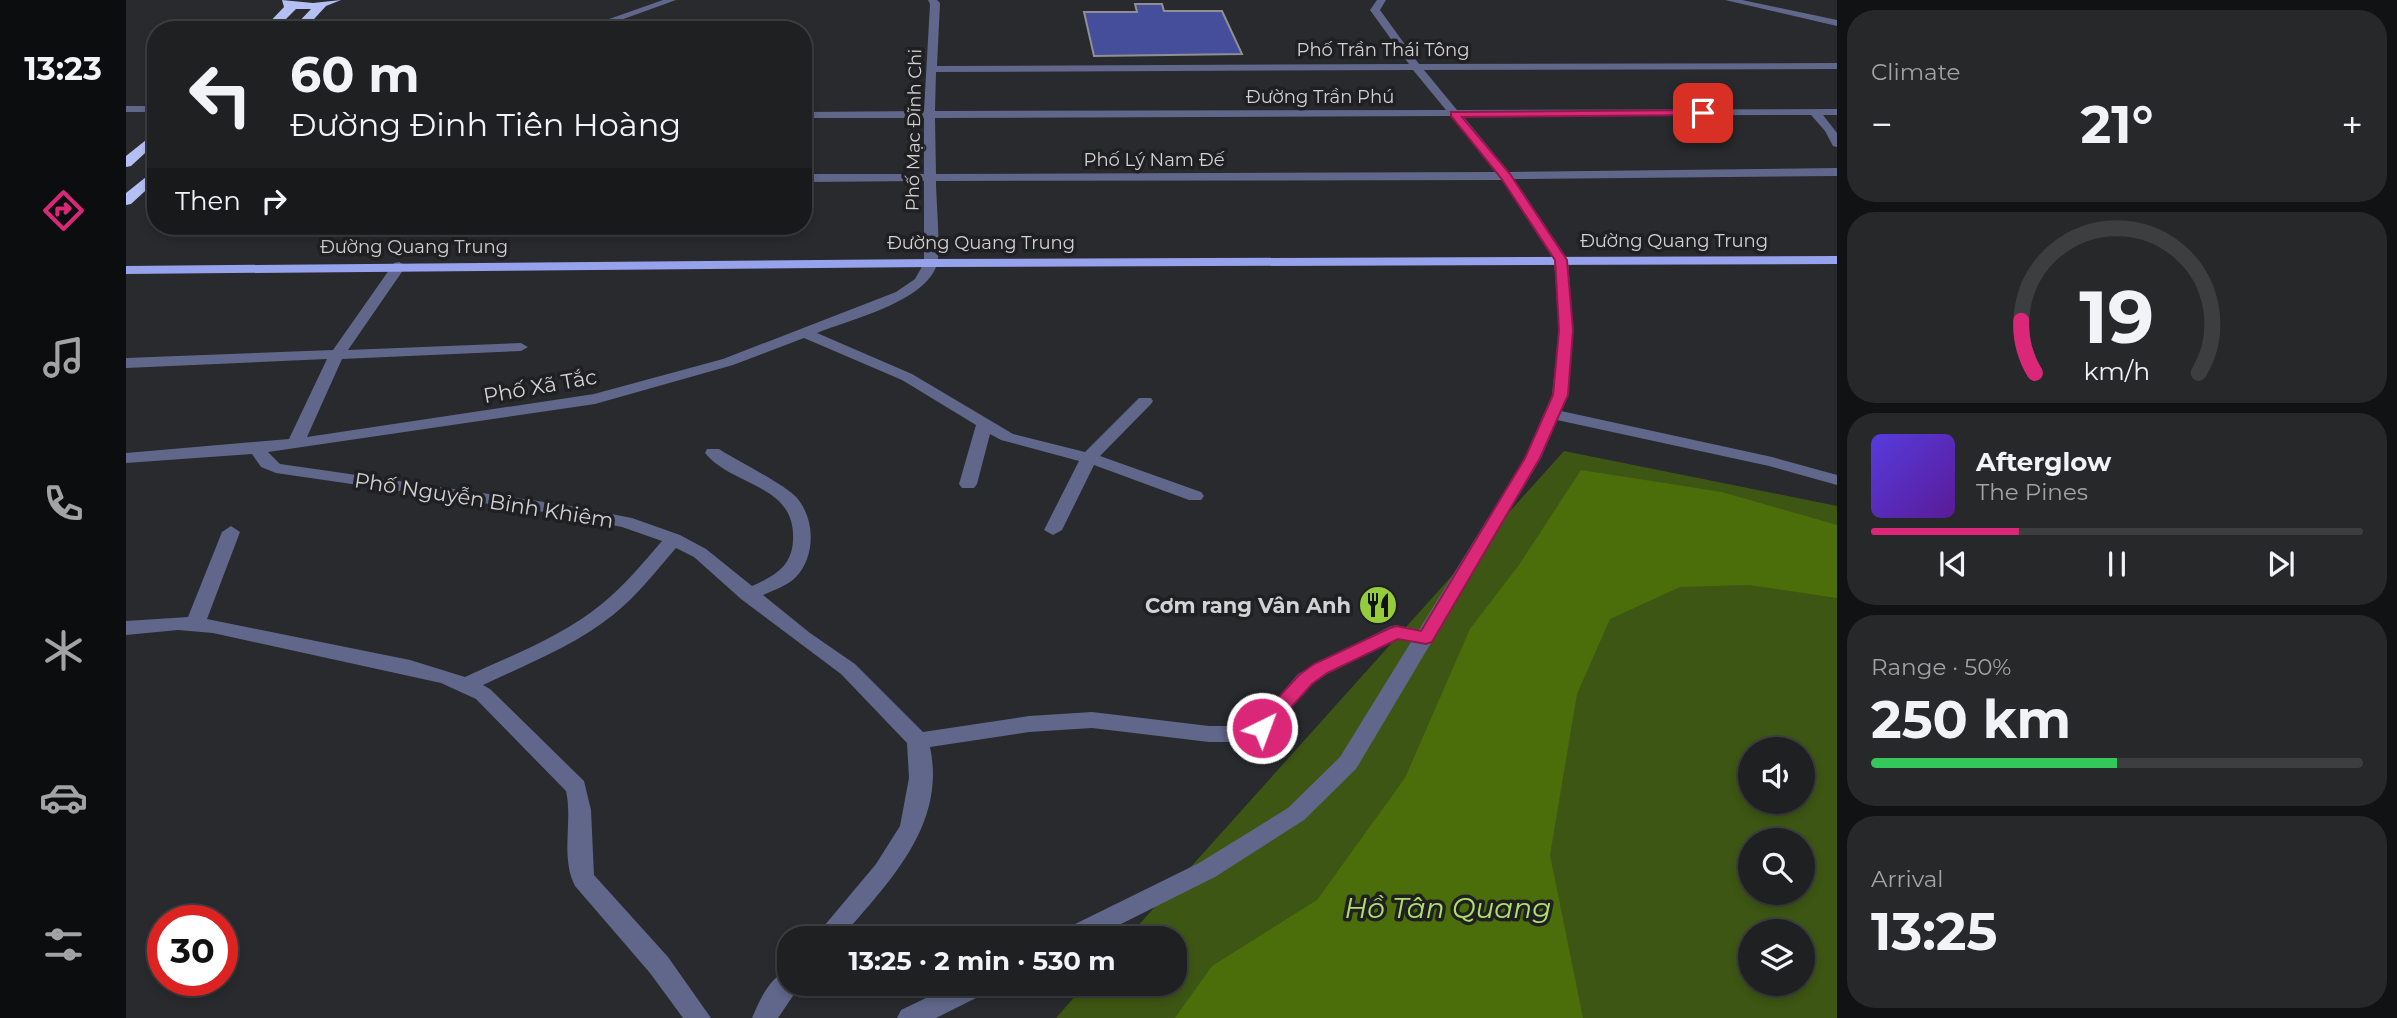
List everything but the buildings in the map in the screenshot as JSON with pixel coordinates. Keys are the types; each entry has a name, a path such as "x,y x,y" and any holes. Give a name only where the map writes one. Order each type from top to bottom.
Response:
{"highway":[{"path":"275,21 289,3 321,5 336,0"},
{"path":"306,21 321,5"},
{"path":"126,163 147,144"},
{"path":"126,201 147,184"}],"main road":[{"name":"Đường Quang Trung","path":"126,270 399,266 1837,260"}],"street":[{"path":"610,21 672,0"},
{"name":"Phố Mạc Đĩnh Chi","path":"931,263 929,115 935,23 935,3 932,0"},
{"path":"1094,926 1208,870 1296,814 1348,763 1533,458 1560,395 1566,330 1561,260 1506,176 1416,68 1375,10 1382,0"},
{"path":"1729,0 1837,23"},
{"name":"Phố Trần Thái Tông","path":"930,69 1837,66"},
{"path":"126,109 147,109"},
{"path":"1814,112 1834,130 1837,144"},
{"name":"Đường Trần Phú","path":"812,115 1837,112"},
{"name":"Phố Lý Nam Đế","path":"812,178 1837,172"},
{"name":"Phố Xã Tắc","path":"126,458 257,449 595,399 697,372 901,295 919,282 931,263"},
{"path":"295,444 336,356 399,266"},
{"path":"806,333 907,377 963,408 984,425 1024,443 1134,471 1195,496"},
{"path":"126,363 521,347"},
{"path":"1053,530 1089,458 1145,401"},
{"path":"1552,414 1772,462 1837,480"},
{"path":"968,484 984,425"},
{"name":"Phố Nguyễn Bỉnh Khiêm","path":"257,449 267,463 275,468 565,510 626,522 674,539 700,553 748,595 848,669 918,741"},
{"path":"713,453 789,499 800,520 802,544 799,559 791,571 748,595"},
{"path":"195,624 231,532"},
{"path":"467,684 575,632 606,611 630,590 674,539"},
{"path":"126,628 195,624 414,670 467,684 483,694 576,787 580,820 578,861 583,879 659,965 698,1018"},
{"path":"835,926 895,856 911,826 918,800 922,757 918,741 1030,724 1092,720 1209,734 1245,734 1267,723 1305,679 1320,668 1396,632 1426,638"},
{"path":"765,1018 777,995"},
{"path":"910,1018 955,996"}],"shaded area":[{"path":"1564,451 1837,506 1837,1018 1056,1018 1075,996 1187,996 1187,926 1138,926"}],"water":[{"name":"Hồ Tân Quang","path":"1581,470 1722,492 1837,525 1837,598 1749,585 1680,587 1610,619 1577,694 1550,855 1583,1018 1175,1018 1212,966 1317,900 1405,778 1470,629 1519,565"}],"place":[{"name":"Cơm rang Vân Anh","path":"1378,605"}],"route":[{"path":"1262,728 1305,679 1320,668 1396,632 1426,638 1533,458 1560,395 1566,330 1561,260 1506,176 1454,114 1703,113"}]}
